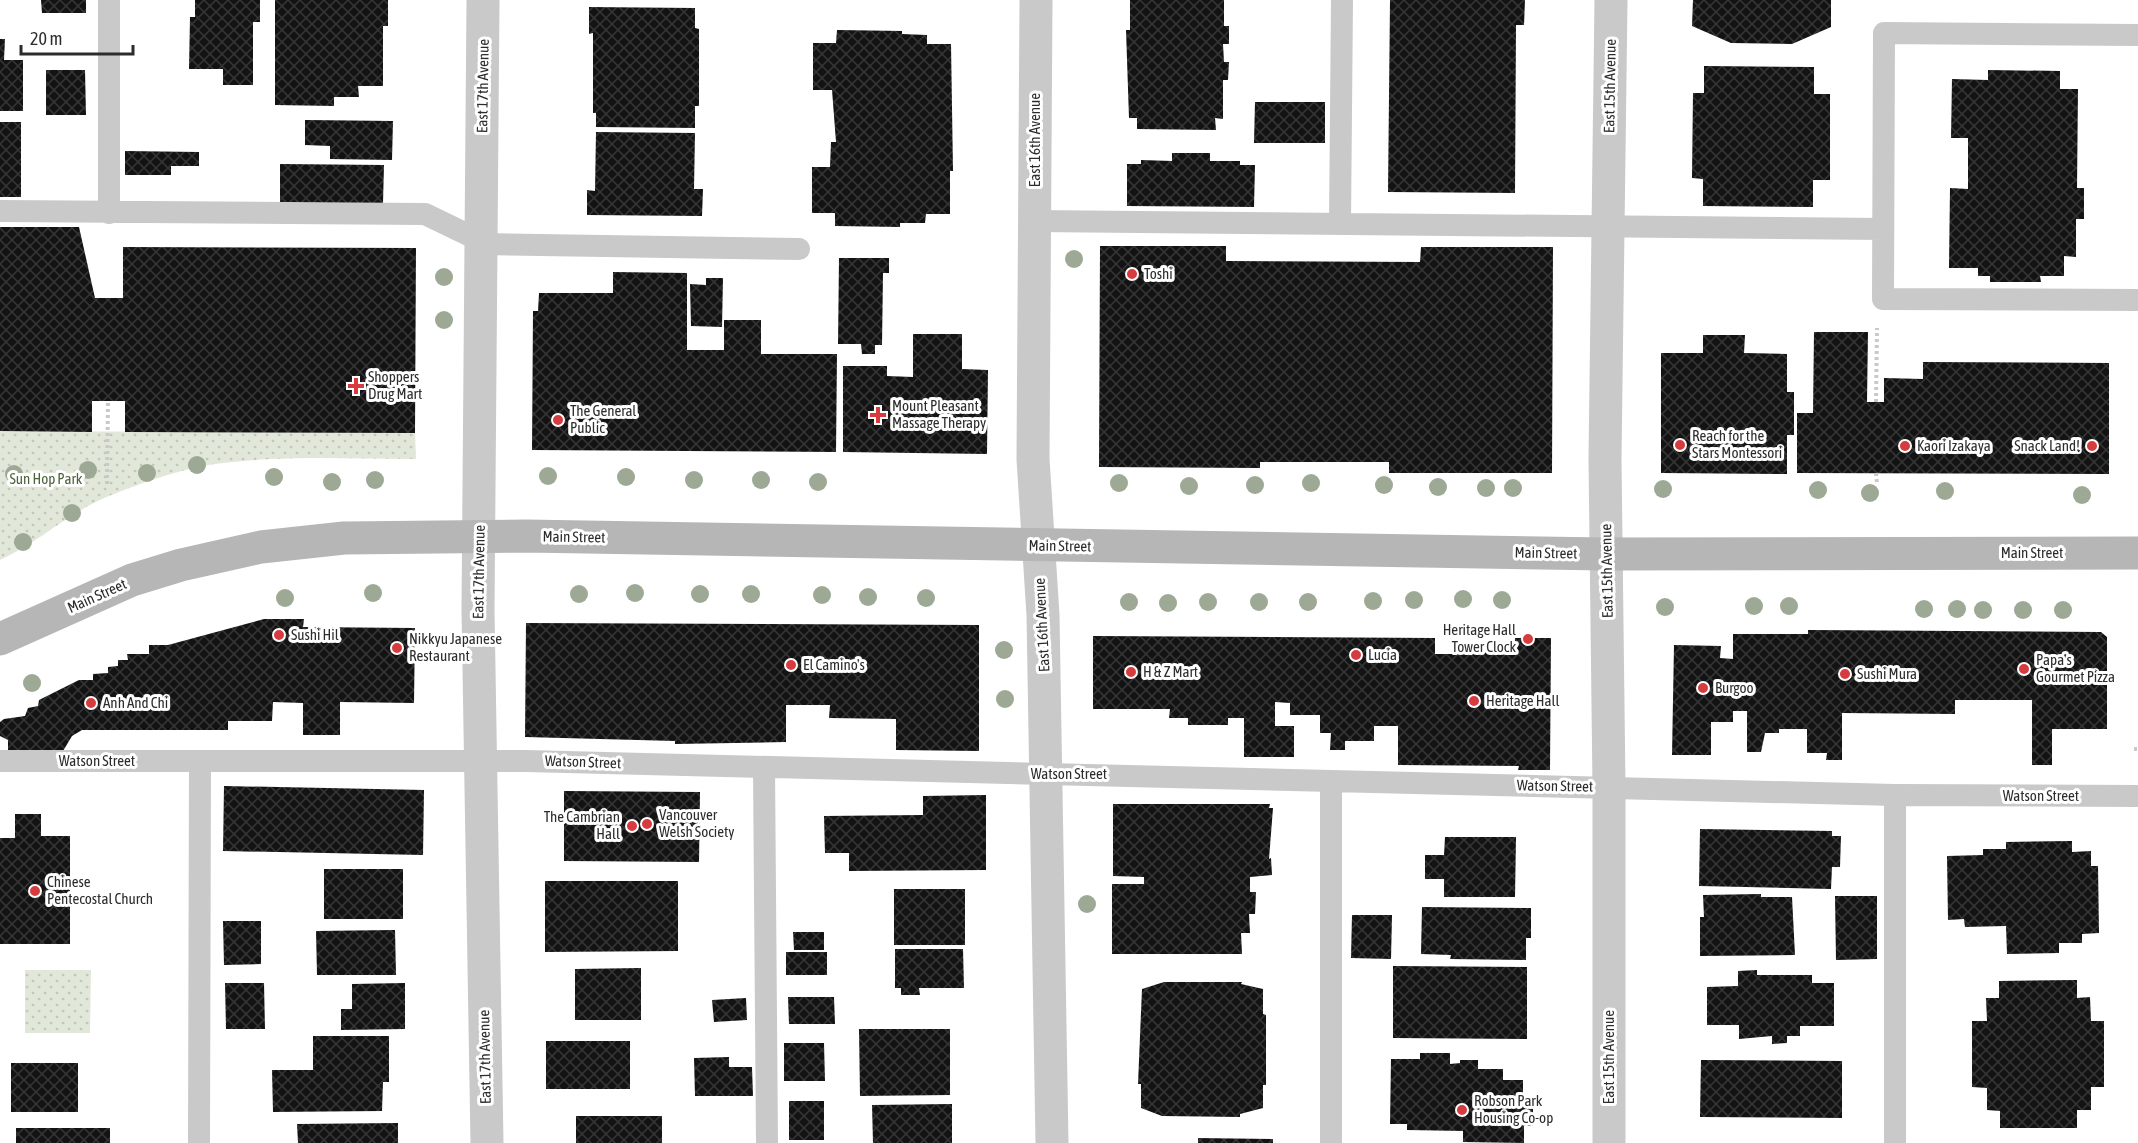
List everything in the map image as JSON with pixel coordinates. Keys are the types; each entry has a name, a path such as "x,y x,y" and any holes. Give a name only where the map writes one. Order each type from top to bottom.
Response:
{"main road":[{"name":"Main Street","path":"0,639 132,580 221,555 261,547 344,538 479,536 1606,554 2138,553"}],"street":[{"name":"East 17th Avenue","path":"483,0 479,761 487,1143"},
{"name":"East 16th Avenue","path":"1036,0 1033,459 1043,615 1052,1143"},
{"name":"East 15th Avenue","path":"1609,1143 1609,787 1606,554 1611,0"}],"lane":[{"path":"109,0 109,213"},
{"path":"1341,223 1342,0"},
{"path":"2138,34 1884,33 1883,229 1883,299 2138,300"},
{"path":"0,212 425,214 481,242 799,249"},
{"path":"1034,220 1883,229"},
{"name":"Watson Street","path":"0,761 479,761 1895,795 2138,796"},
{"path":"199,1143 200,761"},
{"path":"764,768 766,1143"},
{"path":"1331,782 1331,1143"},
{"path":"1895,795 1895,1143"}],"path":[{"path":"1876,402 1876,333 1883,299"},
{"path":"107,484 108,401"},
{"path":"1876,473 1877,483"}],"green space":[{"name":"Sun Hop Park","path":"0,431 415,433 416,459 264,459 215,464 187,470 143,483 102,499 0,560"},
{"path":"25,970 91,970 90,1033 25,1033"}],"building":[{"path":"41,0 86,0 86,13 42,13"},
{"path":"195,0 260,0 260,22 253,22 253,85 223,85 223,69 189,69 190,17 195,17"},
{"path":"275,0 388,0 388,26 383,26 383,86 358,86 359,97 334,97 334,106 275,105"},
{"path":"1130,0 1224,0 1224,26 1229,26 1229,44 1223,44 1224,62 1229,62 1228,80 1223,80 1223,119 1215,118 1216,130 1137,129 1137,118 1129,118 1126,30 1130,30"},
{"path":"1390,0 1525,0 1524,25 1516,25 1515,193 1388,192"},
{"path":"1693,0 1831,0 1831,27 1792,44 1731,43 1692,26"},
{"path":"589,7 695,8 695,28 699,29 699,106 695,106 695,128 596,127 596,113 593,113 593,33 589,34"},
{"path":"837,30 902,31 902,34 927,35 927,44 951,44 953,171 950,171 950,214 926,214 925,223 900,223 900,227 835,226 835,213 812,213 812,167 830,167 831,142 836,142 832,90 813,90 813,43 836,43"},
{"path":"0,39 5,39 4,60 23,60 23,111 0,111"},
{"path":"1704,66 1814,67 1814,94 1830,94 1830,180 1813,180 1813,207 1703,206 1703,179 1692,178 1693,93 1704,93"},
{"path":"46,70 85,70 86,115 46,115"},
{"path":"1988,70 2060,71 2060,89 2078,89 2077,188 2084,188 2084,219 2076,219 2076,257 2064,256 2064,276 2040,276 2041,282 1990,282 1990,276 1978,276 1978,268 1949,268 1950,188 1968,189 1968,138 1951,138 1952,79 1988,80"},
{"path":"1255,102 1325,102 1325,143 1254,143"},
{"path":"305,120 393,121 392,160 330,159 330,146 305,145"},
{"path":"0,122 21,122 21,197 0,197"},
{"path":"596,132 695,133 694,189 703,189 702,216 587,215 587,190 595,191"},
{"path":"125,151 199,152 199,166 171,166 171,175 125,175"},
{"path":"1172,153 1210,153 1210,161 1240,161 1240,165 1255,165 1254,207 1127,206 1127,164 1141,164 1141,160 1172,161"},
{"path":"280,164 384,165 383,203 280,203"},
{"path":"0,227 79,227 95,298 123,298 123,247 416,248 415,433 125,432 125,401 92,401 92,432 0,431"},
{"path":"1100,246 1226,246 1226,261 1420,262 1421,247 1553,247 1552,473 1389,473 1389,462 1260,462 1260,468 1099,467"},
{"path":"839,258 889,258 889,273 883,273 882,345 875,345 875,354 862,354 861,344 838,344"},
{"path":"613,272 687,273 687,350 724,350 724,320 761,320 761,354 837,354 836,452 532,450 533,311 538,311 539,293 613,293"},
{"path":"706,278 723,278 722,327 691,326 690,284 706,285"},
{"path":"1814,332 1868,332 1867,402 1884,402 1884,378 1923,379 1923,362 2109,363 2109,474 1797,473 1797,413 1813,413"},
{"path":"913,334 962,334 962,369 988,370 987,454 843,452 843,366 887,366 887,376 913,377"},
{"path":"1703,335 1745,335 1744,353 1787,354 1787,392 1794,392 1794,435 1787,435 1787,474 1661,473 1661,353 1703,353"},
{"path":"264,619 304,619 303,627 415,628 414,703 340,702 340,735 303,735 303,703 273,702 272,721 228,721 228,730 82,730 72,736 63,751 8,750 8,740 0,736 0,722 4,719 25,716 28,708 38,706 39,700 79,680 93,680 93,674 108,673 108,667 118,666 118,660 128,660 127,654 149,654 149,645 168,645"},
{"path":"526,623 979,625 979,751 896,750 896,719 829,718 830,705 786,705 786,742 675,744 675,741 525,737"},
{"path":"1808,630 2101,632 2107,637 2107,729 2052,729 2052,765 2032,765 2032,700 1955,700 1955,714 1842,713 1842,760 1826,760 1827,753 1807,753 1807,729 1779,729 1779,733 1765,733 1761,752 1747,752 1747,711 1733,711 1733,722 1711,722 1711,755 1672,755 1674,645 1721,646 1720,658 1733,659 1733,634 1808,634"},
{"path":"1093,636 1435,638 1435,654 1456,654 1456,648 1490,648 1490,654 1514,655 1515,638 1551,638 1550,770 1518,770 1519,766 1398,765 1398,726 1374,726 1374,741 1345,741 1345,750 1330,750 1331,733 1320,733 1320,715 1290,715 1290,703 1275,702 1275,726 1294,726 1294,757 1244,757 1244,718 1228,718 1228,725 1188,725 1188,718 1169,718 1170,709 1093,709"},
{"path":"224,786 424,790 423,855 223,851"},
{"name":"The Cambrian Hall","path":"564,791 700,792 699,862 564,861"},
{"path":"986,795 986,870 849,871 849,853 825,853 824,816 923,815 923,796"},
{"path":"1113,804 1270,804 1269,808 1273,808 1269,859 1271,858 1272,875 1250,877 1250,892 1256,892 1255,914 1249,914 1250,933 1241,933 1242,954 1112,954 1112,884 1144,884 1144,877 1113,876"},
{"name":"Chinese Pentecostal Church","path":"15,814 41,814 41,836 70,836 70,944 0,944 0,838 15,838"},
{"path":"1700,829 1832,831 1832,836 1841,836 1840,867 1832,867 1831,889 1699,886"},
{"path":"1445,837 1516,837 1515,897 1444,897 1444,879 1425,879 1425,855 1444,855"},
{"path":"2072,841 2072,852 2091,851 2091,866 2098,866 2099,933 2082,934 2082,943 2059,943 2059,953 2007,954 2006,926 1965,927 1964,919 1948,920 1947,856 1983,855 1983,849 2006,849 2006,842"},
{"path":"324,869 403,869 403,919 324,919"},
{"path":"545,881 678,881 678,951 545,952"},
{"path":"894,889 965,889 965,945 894,945"},
{"path":"1761,894 1761,897 1792,897 1795,955 1700,956 1700,917 1704,917 1703,895"},
{"path":"1835,896 1877,896 1877,959 1836,960"},
{"path":"1422,907 1531,908 1531,938 1526,938 1526,960 1450,959 1451,955 1421,954"},
{"path":"1352,915 1392,915 1391,959 1351,958"},
{"path":"223,921 261,921 261,964 224,965"},
{"path":"395,930 396,975 317,975 316,931"},
{"path":"793,932 824,932 824,950 794,950"},
{"path":"895,949 963,949 964,988 919,988 920,995 901,995 901,988 895,988"},
{"path":"786,952 827,952 827,975 786,975"},
{"path":"1393,966 1527,967 1527,1039 1393,1038"},
{"path":"641,968 641,1020 575,1020 575,969"},
{"path":"1757,970 1757,975 1812,975 1812,983 1834,983 1834,1026 1800,1026 1800,1036 1787,1036 1787,1043 1772,1044 1772,1036 1739,1039 1739,1025 1707,1025 1707,987 1738,986 1738,971"},
{"path":"2077,980 2077,998 2090,997 2091,1021 2104,1021 2104,1087 2091,1087 2091,1110 2077,1110 2077,1128 2000,1128 2000,1111 1987,1110 1987,1088 1972,1087 1972,1021 1987,1021 1986,998 1999,998 1999,981"},
{"path":"1164,982 1242,982 1241,984 1263,989 1263,1014 1266,1015 1266,1085 1263,1085 1263,1108 1240,1114 1240,1117 1162,1116 1141,1108 1141,1084 1138,1084 1142,989"},
{"path":"225,983 264,983 265,1029 226,1029"},
{"path":"405,983 405,1029 341,1030 341,1009 352,1009 352,984"},
{"path":"788,997 834,997 835,1024 789,1024"},
{"path":"746,998 747,1020 714,1022 712,1000"},
{"path":"859,1029 950,1029 950,1095 860,1096"},
{"path":"313,1036 389,1036 389,1082 383,1082 382,1111 273,1112 272,1070 313,1070"},
{"path":"546,1041 630,1041 630,1089 546,1089"},
{"path":"784,1043 824,1043 825,1081 784,1081"},
{"name":"Robson Park Housing Co-op","path":"1420,1053 1450,1053 1450,1064 1460,1063 1460,1060 1478,1060 1478,1069 1503,1069 1503,1080 1523,1080 1523,1096 1533,1096 1533,1126 1524,1126 1524,1143 1463,1142 1463,1131 1407,1130 1407,1124 1390,1124 1391,1059 1420,1059"},
{"path":"729,1057 729,1067 752,1067 753,1096 695,1096 694,1058"},
{"path":"1701,1060 1842,1061 1842,1118 1700,1117"},
{"path":"11,1063 78,1063 78,1112 11,1112"},
{"path":"789,1101 824,1101 824,1140 789,1140"},
{"path":"952,1104 952,1143 873,1143 872,1105"},
{"path":"576,1116 662,1116 662,1143 576,1143"},
{"path":"398,1123 398,1143 298,1143 297,1124"},
{"path":"16,1128 110,1128 110,1143 16,1143"},
{"path":"1198,1138 1273,1139 1273,1143 1198,1143"}],"place":[{"name":"Toshi","path":"1132,274"},
{"name":"Shoppers Drug Mart","path":"356,386"},
{"name":"Mount Pleasant Massage Therapy","path":"878,415"},
{"name":"The General Public","path":"558,420"},
{"name":"Reach for the Stars Montessori","path":"1680,445"},
{"name":"Kaori Izakaya","path":"1905,446"},
{"name":"Snack Land!","path":"2092,446"},
{"name":"Sushi Hil","path":"279,635"},
{"name":"Heritage Hall Tower Clock","path":"1528,639"},
{"name":"Nikkyu Japanese Restaurant","path":"397,648"},
{"name":"Lucia","path":"1356,655"},
{"name":"El Camino's","path":"791,665"},
{"name":"Papa's Gourmet Pizza","path":"2024,669"},
{"name":"H & Z Mart","path":"1131,672"},
{"name":"Sushi Mura","path":"1845,674"},
{"name":"Burgoo","path":"1703,688"},
{"name":"Heritage Hall","path":"1474,701"},
{"name":"Anh And Chi","path":"91,703"},
{"name":"Vancouver Welsh Society","path":"647,824"},
{"name":"The Cambrian Hall","path":"632,826"},
{"name":"Chinese Pentecostal Church","path":"35,891"},
{"name":"Robson Park Housing Co-op","path":"1462,1110"}]}
